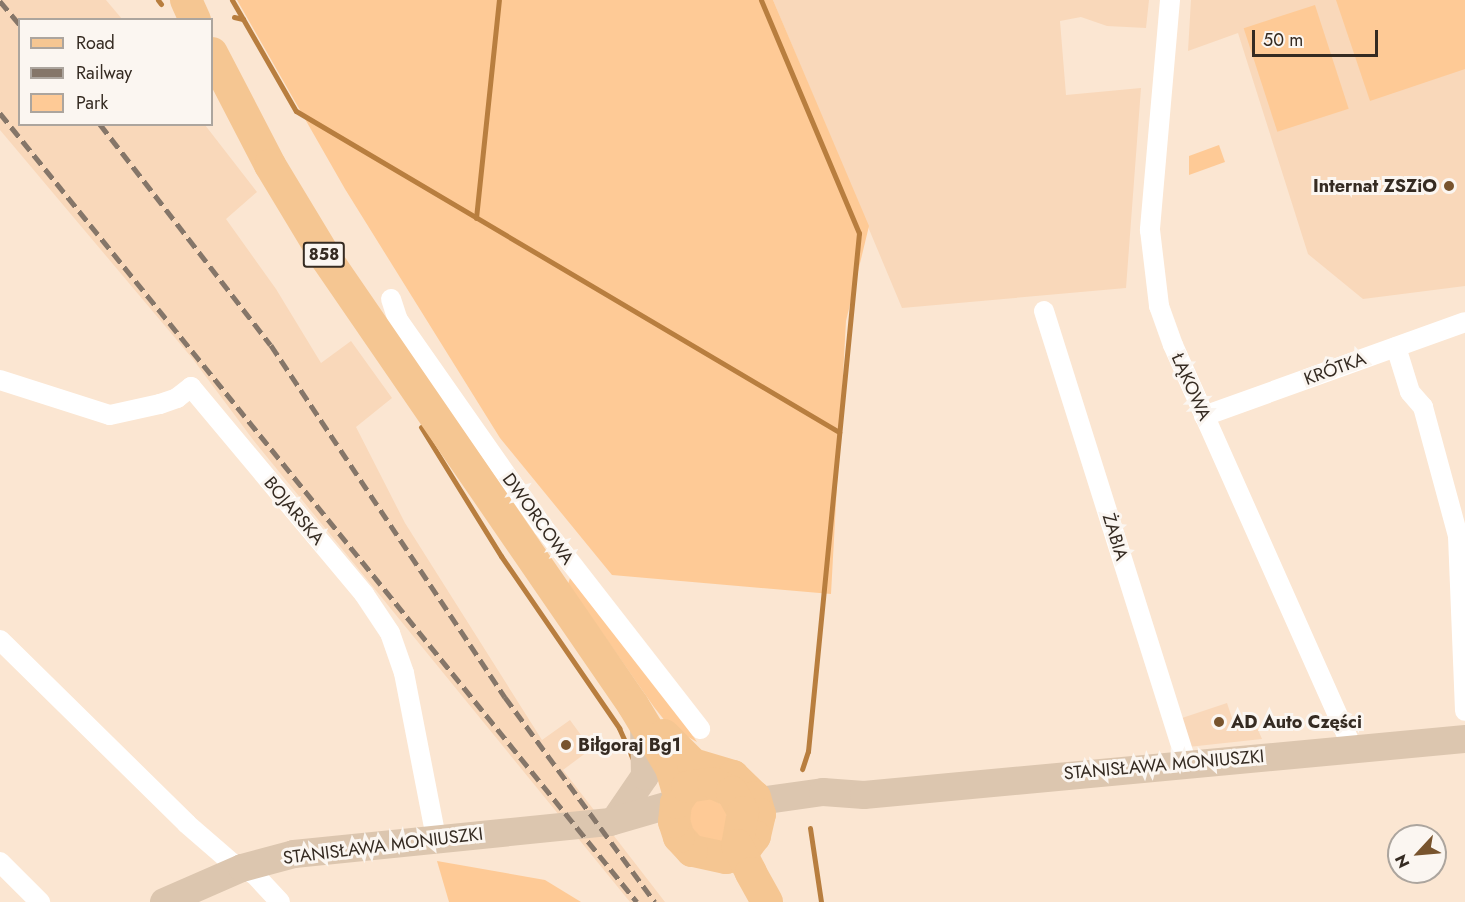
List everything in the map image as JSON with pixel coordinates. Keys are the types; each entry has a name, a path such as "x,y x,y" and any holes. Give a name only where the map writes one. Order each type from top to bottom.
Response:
{"main road":[{"path":"186,0 194,18"},
{"name":"858","path":"213,55 270,165 326,258 638,715 678,781 677,811"},
{"name":"858","path":"638,715 695,765 733,776 751,808"},
{"path":"745,902 726,868 728,855 736,843 743,812 751,808 723,786 708,782 692,784 677,811 692,851 728,855 767,902"}],"street":[{"name":"ŁĄKOWA","path":"1170,0 1152,207 1152,264 1165,325 1352,747"},
{"name":"DWORCOWA","path":"391,299 398,320 574,567 700,729"},
{"name":"ŻABIA","path":"1044,311 1186,762"},
{"name":"KRÓTKA","path":"1204,416 1465,322"},
{"path":"1396,347 1410,392 1423,407 1459,515 1465,711"},
{"name":"BOJARSKA","path":"0,380 110,415 169,401 191,387 364,594 390,633 404,673 436,837"},
{"path":"548,585 574,567"},
{"path":"0,640 196,831 242,868 254,874 280,902"},
{"path":"612,821 645,776 638,715"},
{"name":"STANISŁAWA MONIUSZKI","path":"751,808 774,817 832,807 864,795 1186,762 1465,739"},
{"name":"STANISŁAWA MONIUSZKI","path":"164,902 242,868 314,851 612,821 677,811"},
{"path":"0,862 40,902"}],"shaded area":[{"path":"0,0 106,0 121,18 18,18 18,126 206,126 257,192 226,219 276,289 321,363 351,341 392,398 356,427 405,523 542,740 570,720 591,749 563,770 665,902 630,902 254,441 192,358 0,130"},
{"path":"773,0 1149,0 1146,28 1107,26 1081,17 1060,21 1066,95 1141,88 1126,288 902,308"},
{"path":"1191,0 1465,0 1465,286 1363,299 1308,254 1238,33 1188,51"},
{"path":"1227,703 1233,721 1252,716 1262,739 1188,747 1182,718"}],"green space":[{"path":"237,0 773,0 869,226 846,321 831,594 612,575 500,438 345,189"},
{"path":"1336,0 1465,0 1465,69 1370,101"},
{"path":"1315,5 1349,109 1277,132 1244,28"},
{"path":"1219,145 1225,162 1189,175 1189,156"},
{"path":"570,578 673,707 697,742 669,726 654,707 568,584"},
{"path":"707,796 727,808 724,844 695,835 688,816 693,802"},
{"path":"437,861 545,880 581,902 449,902"}],"waterway":[{"path":"158,0 161,4"},
{"path":"232,0 243,19"},
{"path":"476,218 499,0"},
{"path":"761,0 859,233 808,751 802,769"},
{"path":"234,17 243,19 296,111 839,432"},
{"path":"421,427 501,556 619,728 633,759"},
{"path":"810,828 821,902"}],"railway":[{"path":"0,1 18,23"},
{"path":"0,113 637,902"},
{"path":"102,126 271,345 505,697 655,902"}],"place":[{"name":"Internat ZSZiO","path":"1449,186"},
{"name":"AD Auto Części","path":"1219,722"},
{"name":"Biłgoraj Bg1","path":"566,745"}]}
